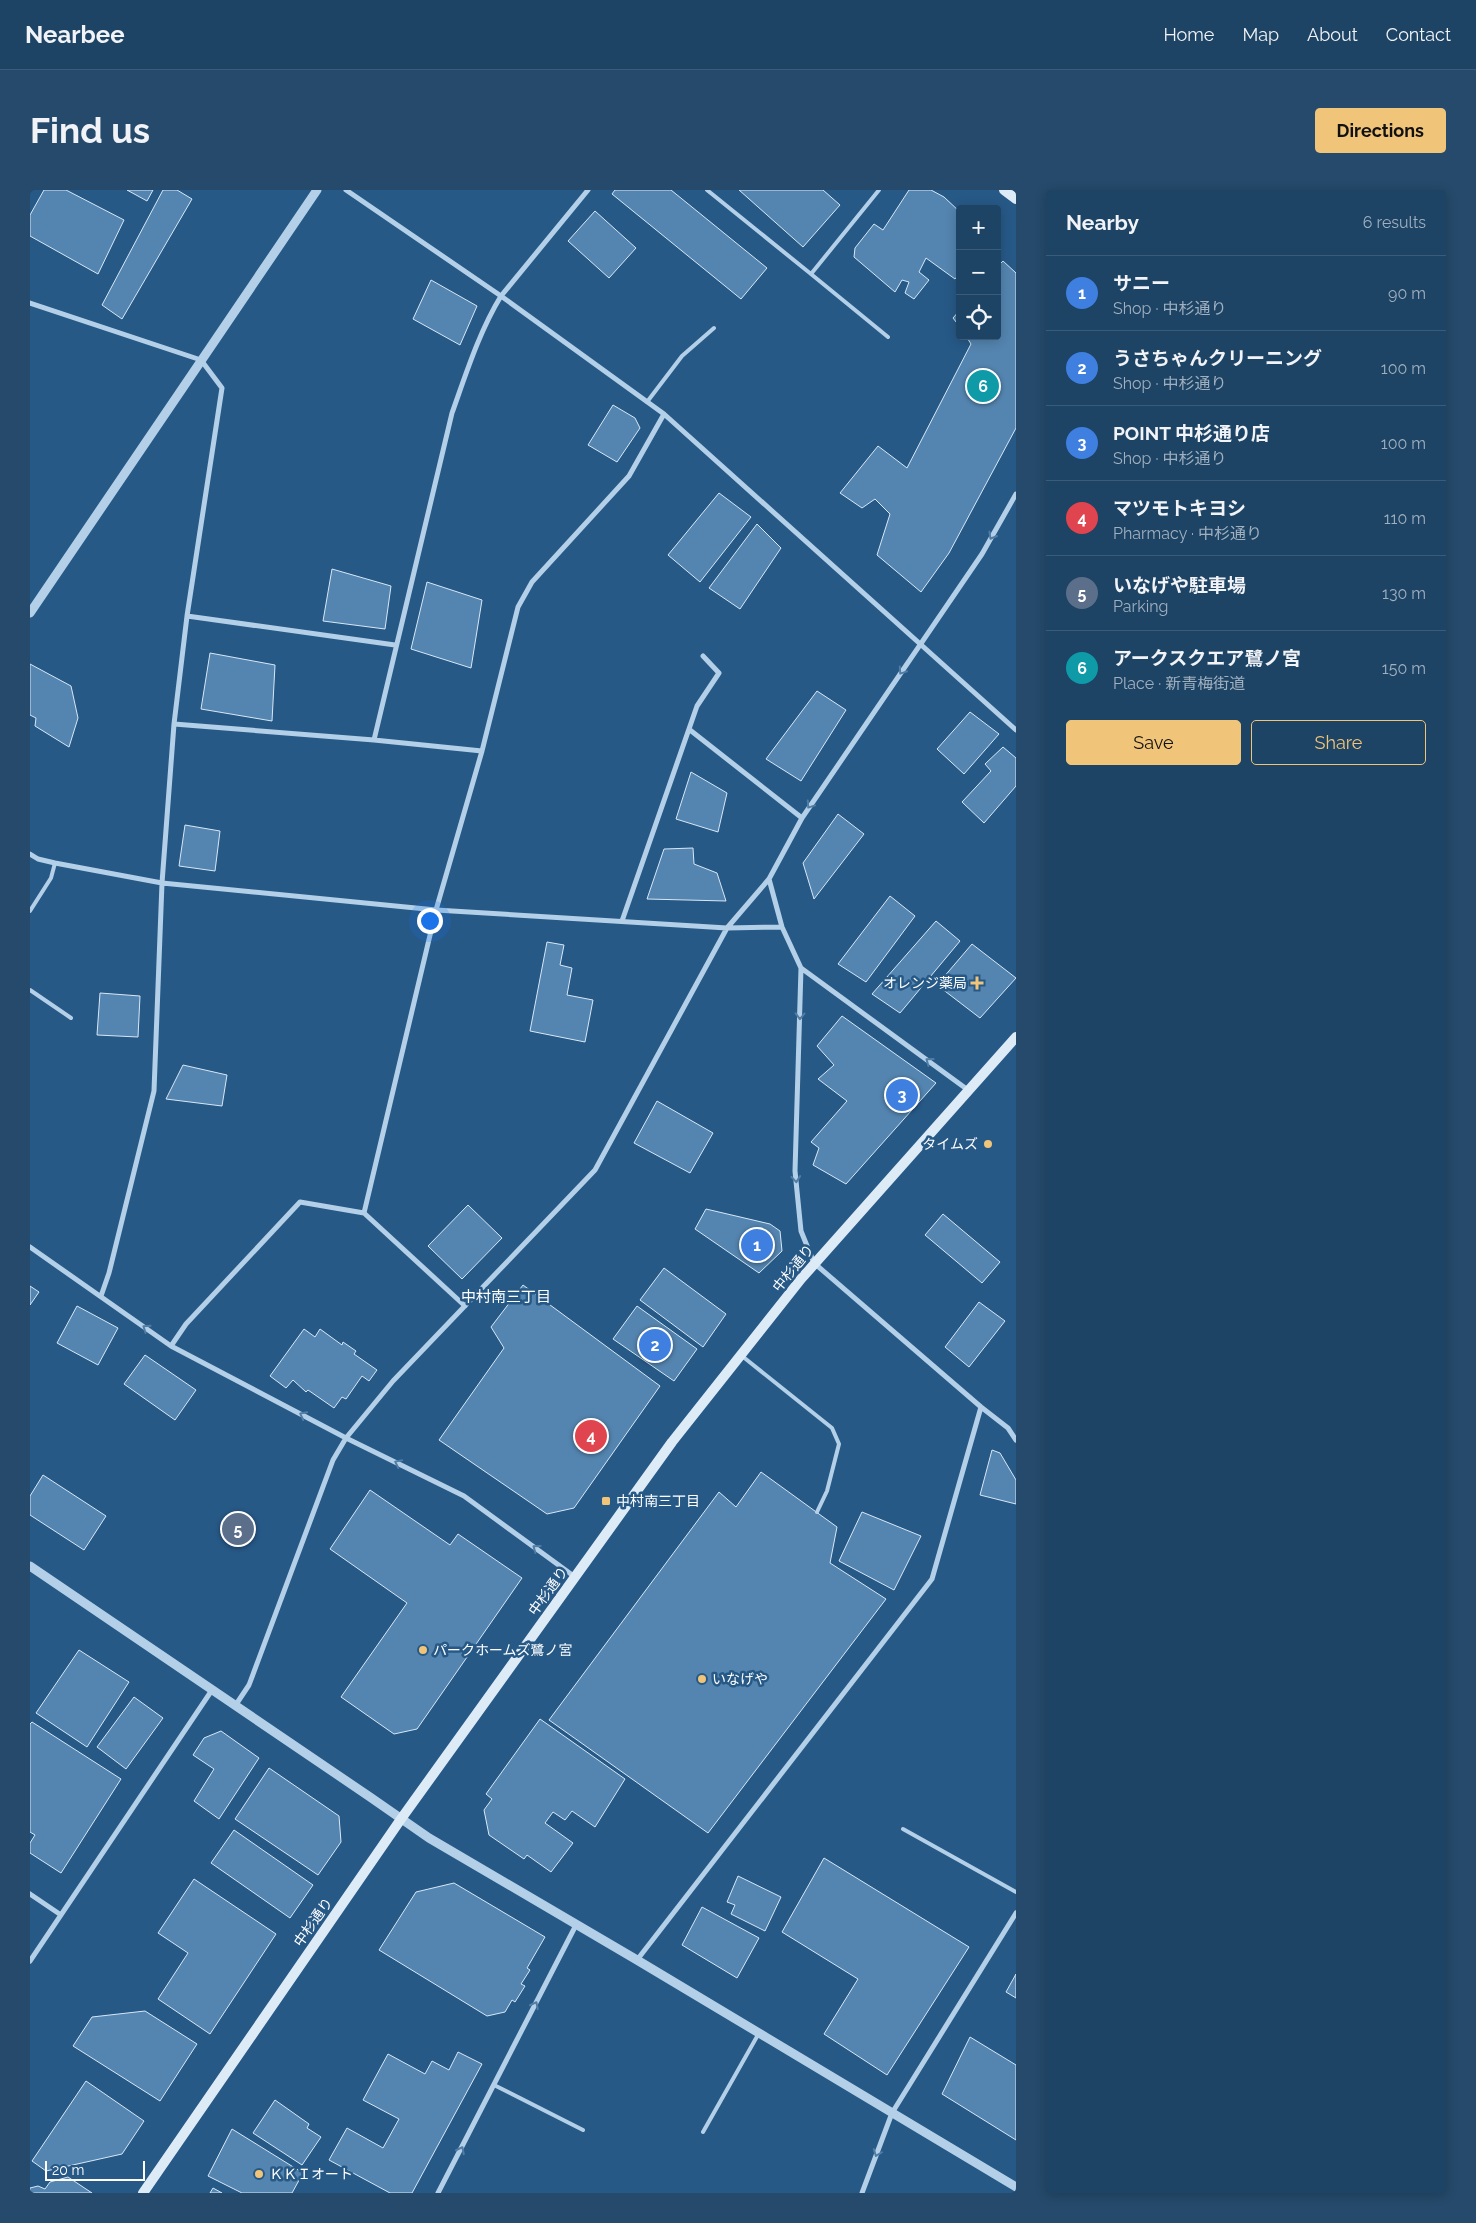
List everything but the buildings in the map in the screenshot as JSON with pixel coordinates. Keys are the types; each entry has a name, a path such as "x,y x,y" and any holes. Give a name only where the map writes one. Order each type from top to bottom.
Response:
{"main road":[{"path":"1004,190 1016,200"},
{"name":"中杉通り","path":"143,2193 401,1819 672,1442 814,1262 1016,1037"}],"street":[{"path":"30,613 317,190"},
{"path":"346,190 500,296 664,414 1016,730"},
{"path":"374,740 452,413 491,313 500,296 588,190"},
{"path":"30,303 201,360 222,388 187,616 174,724 162,883 154,1091 109,1273 101,1296"},
{"path":"364,1213 436,910 482,750 518,607 532,582 629,476 664,414"},
{"path":"235,1706 248,1685 334,1460 346,1438 393,1381 595,1170 727,928 769,879 802,818 982,554 1016,494"},
{"path":"187,616 396,645"},
{"path":"622,921 698,706 719,673 703,656"},
{"path":"174,724 482,750"},
{"path":"690,730 802,818"},
{"path":"30,854 38,859 55,863 162,883 436,910 727,928 782,927"},
{"path":"769,879 782,927 801,968 795,1171 801,1231 814,1262 981,1407 1008,1428 1016,1440"},
{"path":"801,968 968,1090"},
{"path":"171,1346 186,1324 300,1202 364,1213 465,1306"},
{"path":"30,1247 171,1346 346,1438 464,1496 575,1577"},
{"path":"637,1960 932,1579 981,1407"},
{"path":"30,1566 429,1838 1016,2187"},
{"path":"30,1962 212,1690"},
{"path":"30,1894 61,1915"},
{"path":"862,2193 892,2113 1016,1913"},
{"path":"438,2193 576,1925"}],"lane":[{"path":"707,190 888,337"},
{"path":"811,274 880,190"},
{"path":"648,402 682,356 714,328"},
{"path":"30,911 50,878 55,863"},
{"path":"30,990 71,1018"},
{"path":"741,1355 832,1428 839,1444 827,1491 817,1512"},
{"path":"903,1829 1016,1892"},
{"path":"703,2132 759,2033"},
{"path":"494,2085 583,2130"}],"place":[{"name":"アークスクエア鷺ノ宮","path":"983,386"},
{"name":"オレンジ薬局","path":"977,983"},
{"name":"POINT 中杉通り店","path":"902,1095"},
{"name":"タイムズ","path":"988,1144"},
{"name":"サニー","path":"757,1245"},
{"name":"うさちゃんクリーニング","path":"655,1345"},
{"name":"マツモトキヨシ","path":"591,1436"},
{"name":"中村南三丁目","path":"606,1501"},
{"name":"いなげや駐車場","path":"238,1529"},
{"name":"パークホームズ鷺ノ宮","path":"423,1650"},
{"name":"いなげや","path":"702,1679"},
{"name":"ＫＫＩオート","path":"259,2174"}],"district":[{"name":"中村南三丁目","path":"506,1297"}]}
